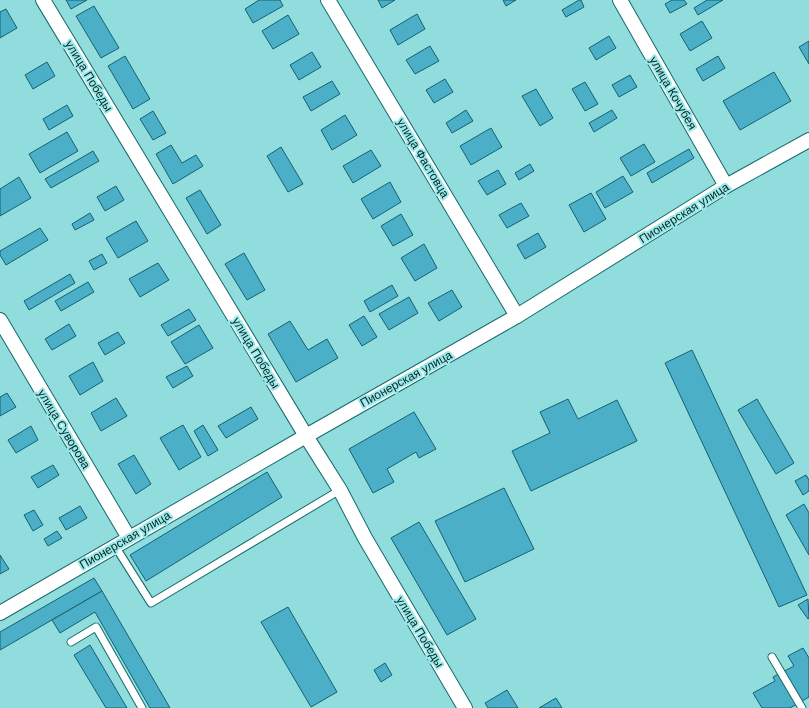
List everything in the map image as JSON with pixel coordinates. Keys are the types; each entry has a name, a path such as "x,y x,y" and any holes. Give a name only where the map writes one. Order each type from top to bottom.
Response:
{"street":[{"name":"улица Победы","path":"43,0 340,490 365,538 466,708"},
{"name":"улица Фастовца","path":"328,0 517,316"},
{"name":"улица Кочубея","path":"620,0 726,186"},
{"name":"Пионерская улица","path":"0,613 517,316 726,186 809,140"},
{"name":"улица Суворова","path":"0,320 129,538"}],"lane":[{"path":"115,546 151,603 340,490"},
{"path":"71,642 96,628 142,708"},
{"path":"772,657 802,708"}],"building":[{"path":"66,0 87,0 71,9"},
{"path":"259,0 280,0 283,6 253,23 245,9"},
{"path":"378,0 395,0 382,8"},
{"path":"503,0 516,0 506,6"},
{"path":"581,0 584,7 566,17 562,10"},
{"path":"672,0 684,0 687,4 670,13 665,4"},
{"path":"707,0 723,0 698,15 694,8"},
{"path":"94,6 119,48 101,58 76,16"},
{"path":"6,9 17,28 0,38 0,12"},
{"path":"417,14 425,29 398,45 390,30"},
{"path":"288,15 299,34 273,49 262,31"},
{"path":"702,21 712,38 690,51 680,34"},
{"path":"609,36 616,48 596,60 589,48"},
{"path":"809,41 809,64 799,47"},
{"path":"430,46 439,61 415,74 406,60"},
{"path":"312,52 321,67 299,80 290,65"},
{"path":"125,56 150,99 133,109 108,66"},
{"path":"718,56 725,68 703,81 696,69"},
{"path":"47,62 55,76 33,89 25,75"},
{"path":"774,72 791,101 740,130 723,101"},
{"path":"630,75 637,87 619,97 612,85"},
{"path":"445,79 453,92 434,103 426,90"},
{"path":"332,81 340,94 311,111 303,97"},
{"path":"585,82 598,104 585,111 572,89"},
{"path":"536,89 553,118 540,126 522,96"},
{"path":"67,105 73,116 49,130 43,119"},
{"path":"466,110 473,121 452,133 446,123"},
{"path":"612,110 617,118 594,132 589,123"},
{"path":"153,111 166,133 153,140 140,119"},
{"path":"345,115 357,135 332,150 321,130"},
{"path":"491,128 502,147 471,165 460,146"},
{"path":"67,132 78,151 40,173 29,154"},
{"path":"644,144 655,162 631,176 620,158"},
{"path":"171,145 182,163 196,155 203,166 173,184 156,154"},
{"path":"281,147 303,184 288,192 267,156"},
{"path":"689,149 694,158 652,183 647,173"},
{"path":"371,150 381,166 353,183 343,166"},
{"path":"93,151 99,161 51,188 45,179"},
{"path":"530,164 534,171 519,180 515,173"},
{"path":"498,170 506,184 487,195 478,181"},
{"path":"623,176 633,192 605,208 596,192"},
{"path":"19,177 31,198 0,216 0,189"},
{"path":"390,182 401,202 373,219 361,199"},
{"path":"116,186 124,200 105,211 97,197"},
{"path":"200,190 221,225 207,234 186,198"},
{"path":"591,193 606,219 584,232 569,205"},
{"path":"521,203 529,216 507,228 499,215"},
{"path":"90,213 94,220 75,230 72,224"},
{"path":"401,214 413,235 393,246 381,226"},
{"path":"136,221 148,241 118,258 106,238"},
{"path":"40,228 48,240 6,265 0,255 0,251"},
{"path":"538,233 546,247 525,259 517,245"},
{"path":"424,244 437,268 415,281 401,258"},
{"path":"244,253 265,290 247,300 225,264"},
{"path":"102,254 107,263 94,270 89,261"},
{"path":"158,263 169,280 140,297 129,279"},
{"path":"70,274 75,283 29,310 24,301"},
{"path":"88,282 94,292 61,311 55,301"},
{"path":"392,285 398,296 370,312 364,301"},
{"path":"452,290 462,307 439,321 428,303"},
{"path":"409,297 418,313 389,330 379,314"},
{"path":"189,309 196,320 168,336 161,325"},
{"path":"364,316 377,337 362,346 349,325"},
{"path":"290,321 308,350 327,339 338,358 296,382 268,334"},
{"path":"69,324 76,336 52,350 45,339"},
{"path":"199,325 213,348 185,364 171,342"},
{"path":"118,332 125,343 105,355 98,343"},
{"path":"692,350 807,595 779,607 665,363"},
{"path":"93,362 103,381 80,395 69,376"},
{"path":"187,366 193,376 173,388 166,377"},
{"path":"7,393 16,407 0,416 0,397"},
{"path":"116,398 127,416 101,431 91,413"},
{"path":"568,399 578,419 617,400 637,441 531,491 512,451 550,433 540,412"},
{"path":"757,399 794,463 776,474 738,410"},
{"path":"251,407 258,419 226,438 218,426"},
{"path":"414,412 436,449 419,458 416,452 387,469 394,482 373,493 349,449"},
{"path":"183,425 201,457 179,470 160,438"},
{"path":"203,425 218,450 208,456 194,431"},
{"path":"31,426 38,440 16,453 8,440"},
{"path":"134,455 151,484 136,494 118,464"},
{"path":"53,465 59,475 38,488 31,477"},
{"path":"267,472 282,497 146,581 130,555"},
{"path":"806,475 809,480 809,491 803,495 795,481"},
{"path":"504,488 534,549 465,582 435,521"},
{"path":"804,504 809,513 809,555 786,515"},
{"path":"80,506 87,518 66,530 59,518"},
{"path":"34,510 43,525 33,531 24,515"},
{"path":"419,522 476,619 447,635 391,538"},
{"path":"57,531 62,538 48,546 44,539"},
{"path":"0,555 9,569 0,574"},
{"path":"94,578 102,591 0,650 0,632"},
{"path":"102,591 170,708 150,708 95,612 60,633 52,620"},
{"path":"808,599 809,618 808,619 798,605"},
{"path":"288,607 337,692 311,707 261,622"},
{"path":"90,645 127,708 106,708 74,655"},
{"path":"803,648 809,658 809,697 790,708 762,708 753,693 775,681 773,677 794,666 788,656"},
{"path":"385,663 392,675 381,682 374,670"},
{"path":"507,690 518,708 488,708 485,703"},
{"path":"556,698 562,708 539,708"}]}
